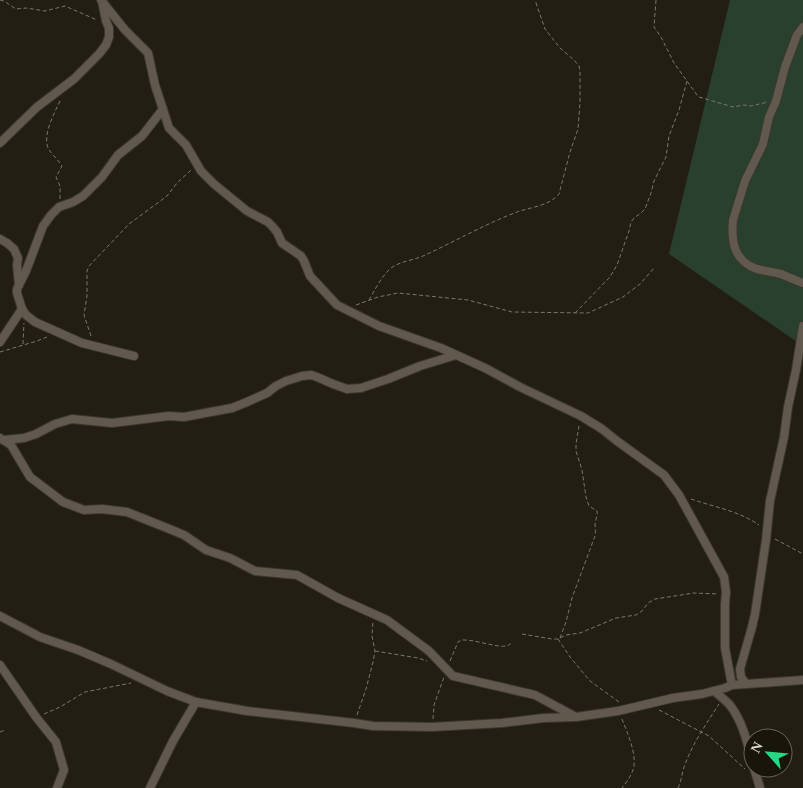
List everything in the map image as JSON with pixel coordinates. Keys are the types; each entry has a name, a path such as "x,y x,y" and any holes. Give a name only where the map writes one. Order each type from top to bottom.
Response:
{"street":[{"path":"0,144 38,107 74,79 99,54 109,37 109,28 102,1"},
{"path":"102,1 125,30 148,53 155,85 169,128 186,145 201,171 248,211 268,222 277,232 282,243 301,256 310,276 337,305 379,326 407,335 485,368 528,391 582,416 664,476 679,495 724,578 726,592 724,604 725,648 732,685"},
{"path":"803,27 797,35 785,67 763,144 745,181 733,220 734,245 738,256 755,268 781,274 803,283"},
{"path":"134,356 82,343 35,322 22,309 17,289 43,226 51,215 59,208 78,199 92,187 118,156 142,136 163,109"},
{"path":"0,239 14,249 18,258 19,285"},
{"path":"0,342 22,309"},
{"path":"746,684 741,677 740,669 752,627 771,492 782,446 803,326"},
{"path":"2,439 24,438 55,424 72,419 112,423 169,416 184,417 232,408 267,393 286,381 302,376 311,375 347,388 361,388 456,355"},
{"path":"2,439 10,445 30,477 63,502 84,510 102,509 127,512 178,532 206,550 230,558 256,571 297,575 338,598 388,620 429,651 450,674 535,695 576,717"},
{"path":"0,616 40,637 78,650 196,702 373,726 432,727 576,717 714,691 732,685 803,680"},
{"path":"0,664 36,717 56,742 64,770 57,788"},
{"path":"714,691 723,698 734,712 743,732"},
{"path":"150,788 173,741 196,702"}],"path":[{"path":"0,0 16,9 26,8 45,11 65,6 93,18 109,28"},
{"path":"370,300 393,266 422,256 503,218 550,202 559,194 578,129 580,71 579,66 574,60 560,48 545,29 535,0"},
{"path":"656,0 654,26 674,63 699,97 733,107 776,101"},
{"path":"575,313 610,277 618,265 631,222 645,210 655,178 666,157 669,136 687,81"},
{"path":"59,208 60,186 56,177 62,166 50,150 46,139 55,111 67,84"},
{"path":"95,346 84,315 89,266 129,224 167,196 197,164"},
{"path":"345,309 389,294 398,293 468,300 512,312 588,313 623,297 640,284 655,267"},
{"path":"22,309 25,328 22,345"},
{"path":"0,352 60,333"},
{"path":"559,638 595,534 595,523 598,513 598,511 589,506 576,451 582,416"},
{"path":"679,495 741,514 767,531 774,538 803,554"},
{"path":"522,634 552,639 559,638 616,618 636,616 648,603 655,599 694,593 717,594 726,592"},
{"path":"354,723 374,662 375,651 372,633 374,613"},
{"path":"559,638 570,657 590,681 611,697 631,708"},
{"path":"432,727 434,705 445,668 458,642 461,640 502,646 513,642"},
{"path":"375,651 415,658 445,668"},
{"path":"36,717 60,707 85,692 128,684 142,679"},
{"path":"678,788 686,762 723,698"},
{"path":"648,704 702,732 714,740 743,766"},
{"path":"618,710 634,752 634,769 622,788"},
{"path":"0,732 5,730"}],"green space":[{"path":"730,0 803,0 803,346 669,254"}]}
